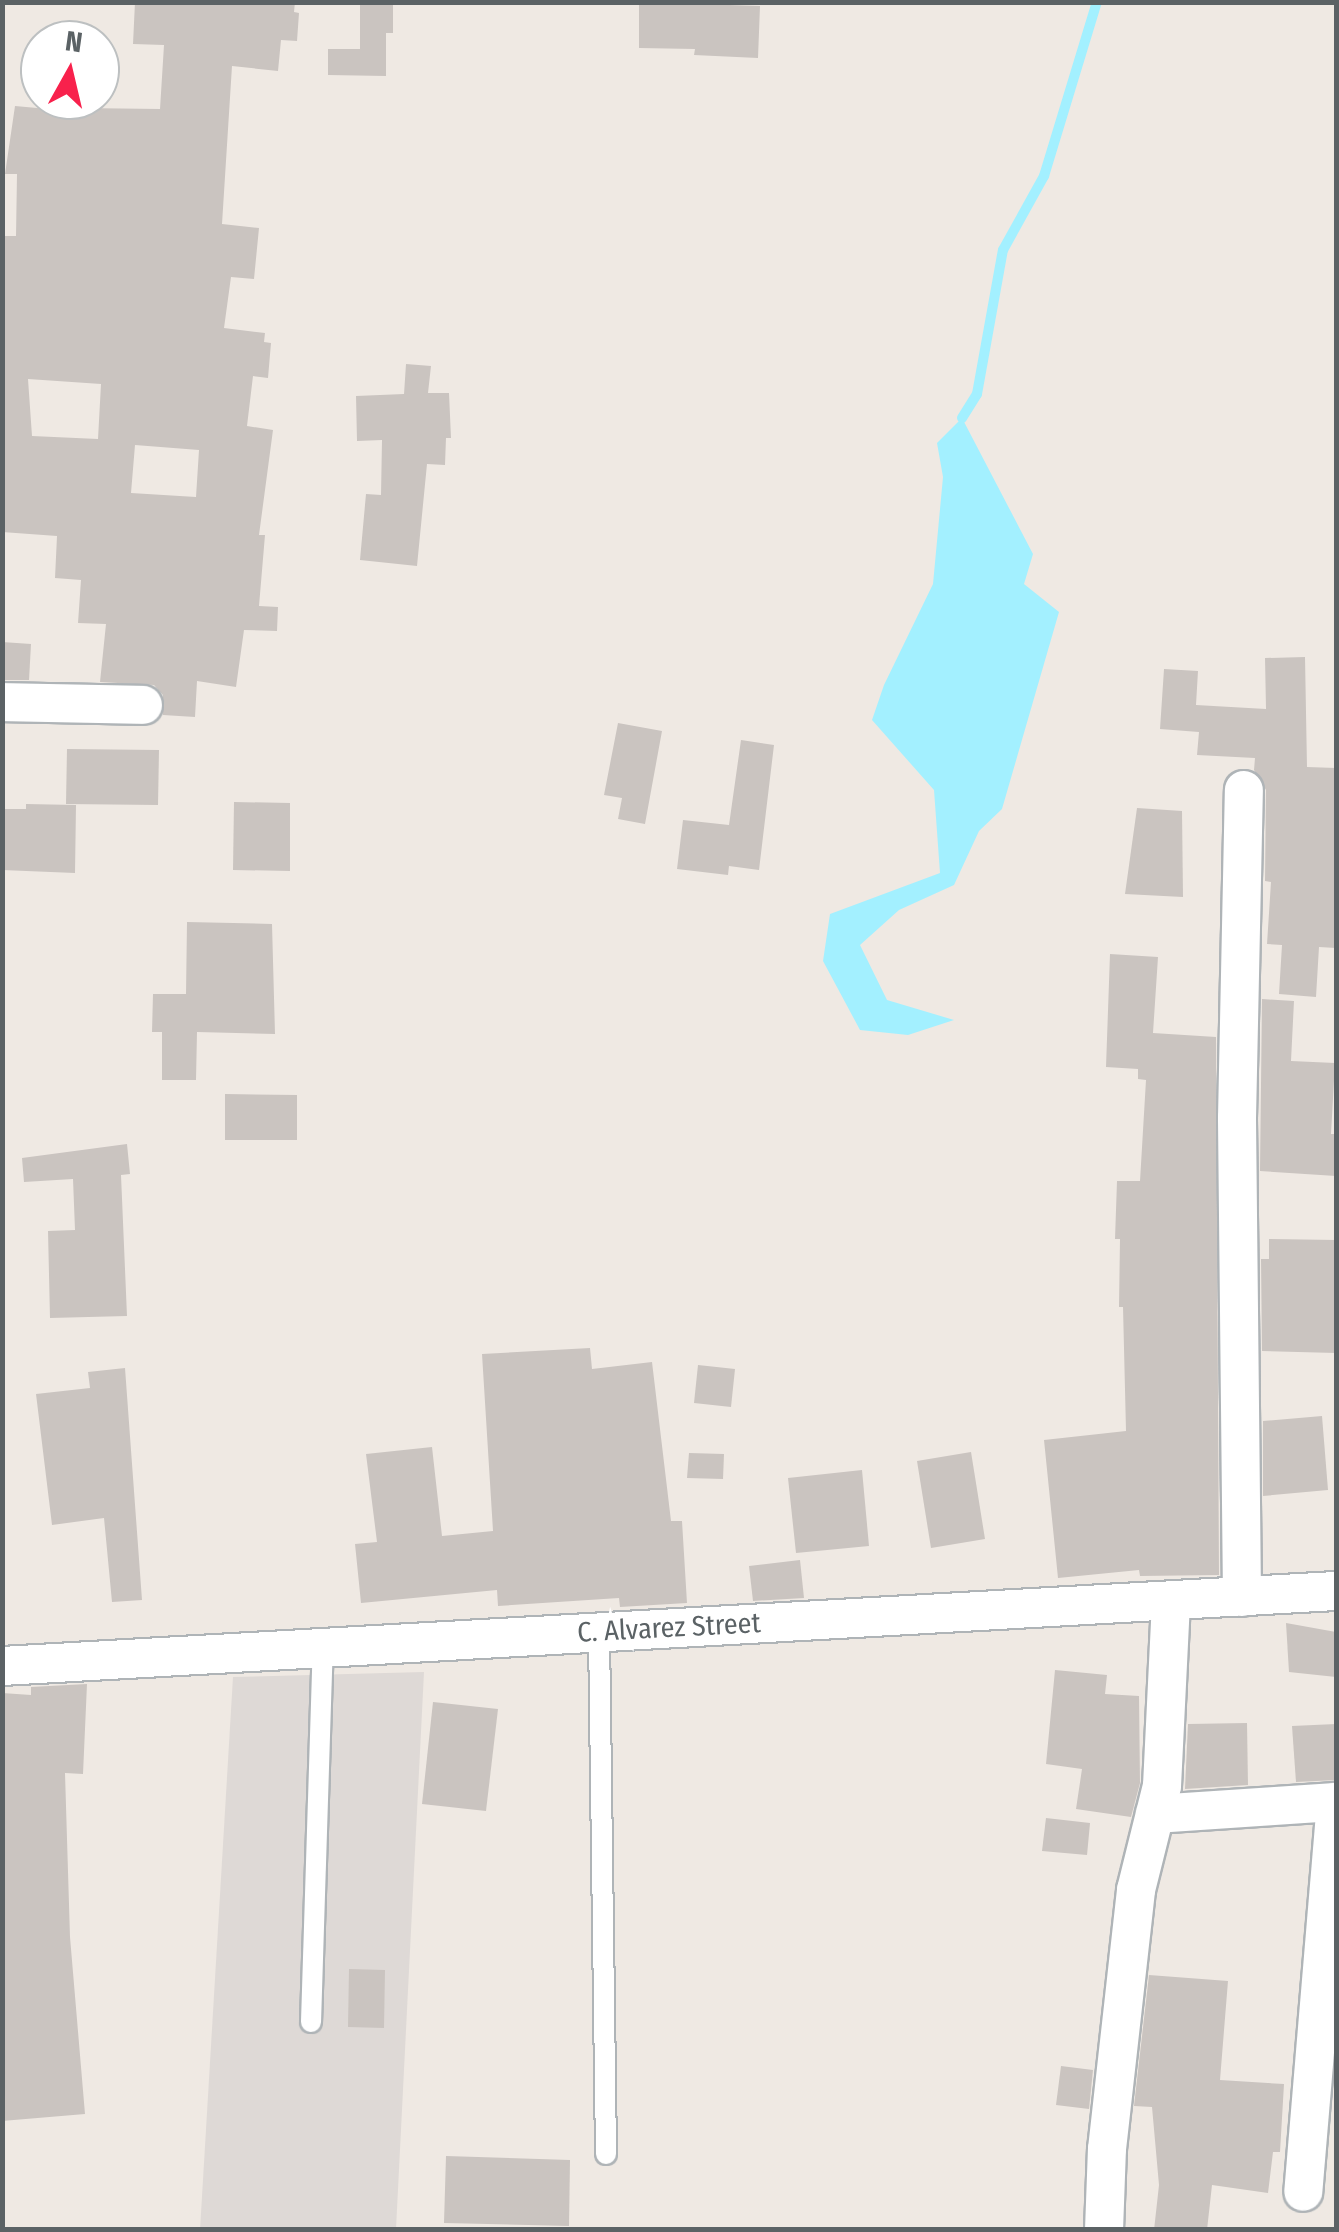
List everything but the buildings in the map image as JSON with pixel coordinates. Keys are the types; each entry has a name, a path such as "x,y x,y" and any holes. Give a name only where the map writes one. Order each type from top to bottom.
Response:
{"street":[{"path":"2,702 143,705"},
{"path":"1242,1597 1236,1118 1244,790"},
{"name":"C. Alvarez Street","path":"2,1666 1336,1591"},
{"path":"1104,2230 1107,2149 1136,1890 1155,1814 1170,1706 1171,1600"},
{"path":"1155,1814 1336,1802 1303,2192"}],"lane":[{"path":"600,1632 606,2154"},
{"path":"312,2022 323,1648"}],"shaded area":[{"path":"424,1672 396,2229 200,2230 233,1677"}],"water":[{"path":"962,418 1033,554 1024,584 1059,612 1002,809 979,831 954,885 899,910 860,945 887,1000 954,1020 908,1035 860,1030 823,961 830,914 940,873 934,790 872,720 884,685 933,584 943,477 937,443"}],"waterway":[{"path":"962,418 977,394 1003,250 1044,176 1097,2"}]}
